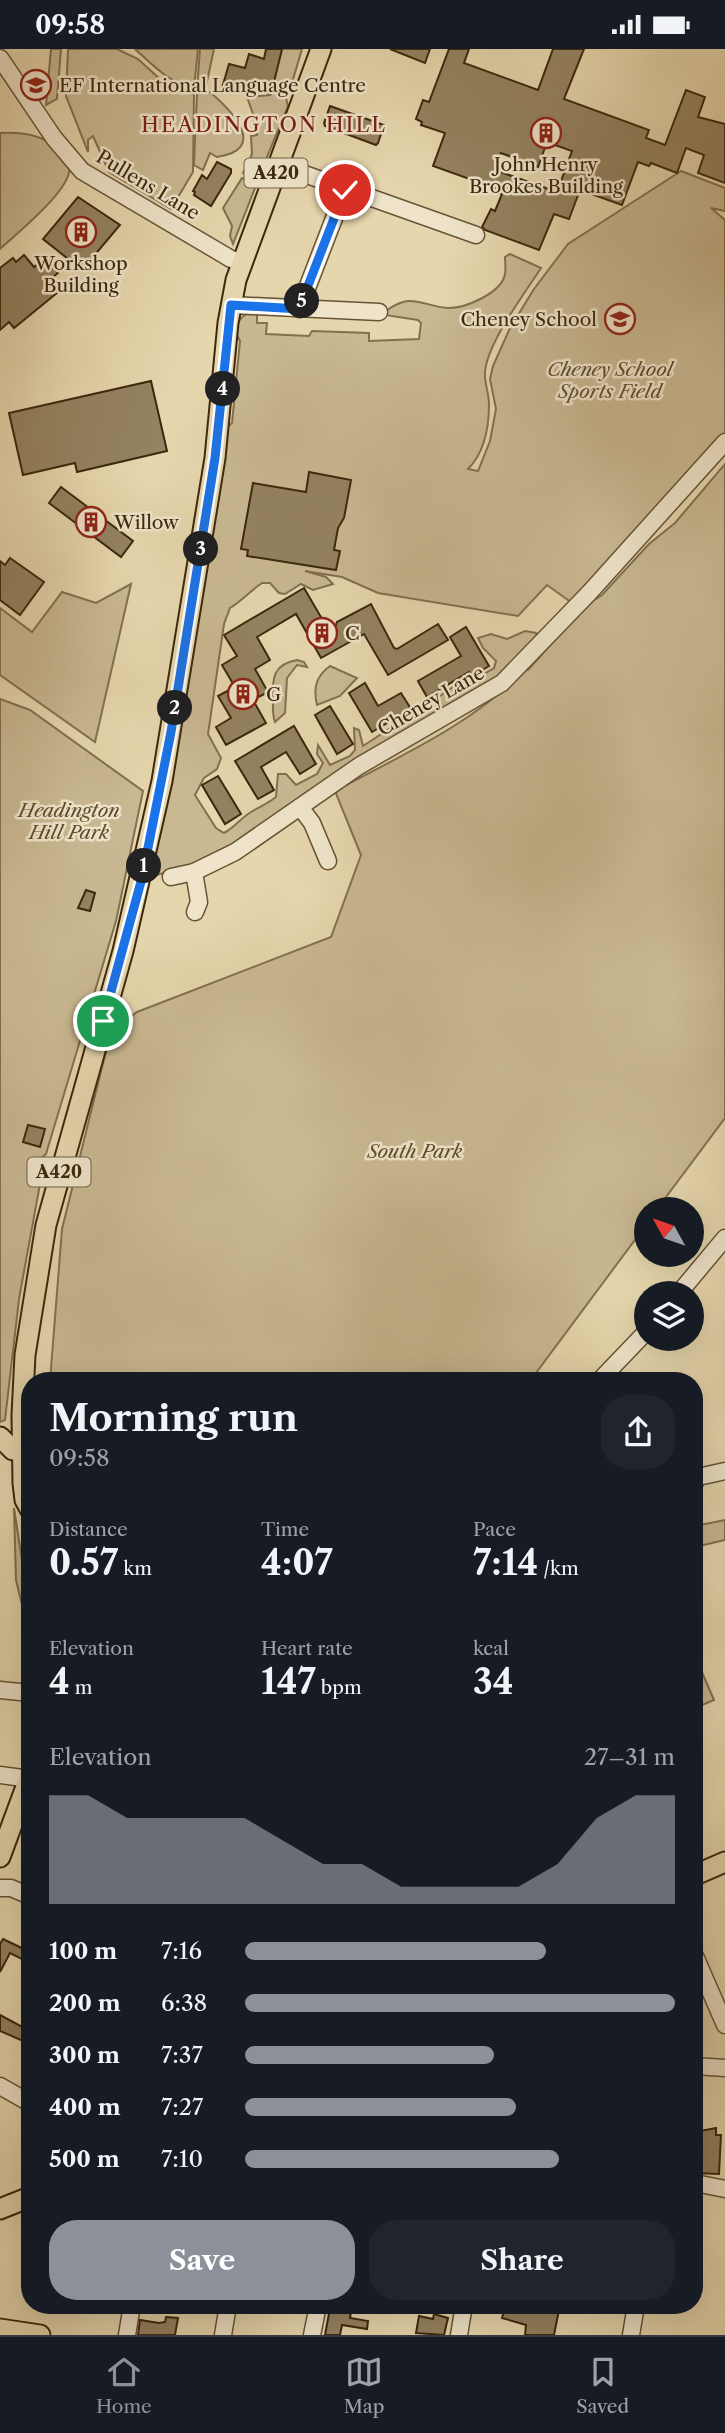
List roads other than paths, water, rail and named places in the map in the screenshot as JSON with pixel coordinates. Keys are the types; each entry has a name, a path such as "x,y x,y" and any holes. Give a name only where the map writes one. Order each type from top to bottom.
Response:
{"main road":[{"name":"A420","path":"23,1372 46,1225 59,1170 123,951 162,781 215,458 231,305 241,261 321,49"},
{"name":"A420","path":"35,1372 37,1279"},
{"name":"A420","path":"21,1384 12,1448 21,1484"},
{"path":"0,1857 21,1802"},
{"path":"703,1872 725,1862"},
{"path":"0,2209 21,2201"},
{"path":"0,2329 40,2335"}],"street":[{"name":"Pullens Lane","path":"0,58 54,138 82,171 230,259 241,261"},
{"path":"279,165 476,235"},
{"path":"299,309 345,190"},
{"path":"231,305 379,312"},
{"name":"Cheney Lane","path":"171,877 194,872 235,852 359,766 502,684 725,442"},
{"path":"300,807 312,823 328,861"},
{"path":"194,872 199,902 195,912"},
{"path":"689,1281 724,1240"},
{"path":"608,1372 634,1345"},
{"path":"703,1477 725,1471"},
{"path":"0,1690 21,1692"},
{"path":"0,1775 21,1777"},
{"path":"0,1888 11,1888 21,1892"},
{"path":"703,1974 725,2025"},
{"path":"703,2067 725,2069"},
{"path":"0,2086 21,2098"},
{"path":"703,2185 725,2189"},
{"path":"127,2335 130,2314"},
{"path":"223,2335 226,2314"},
{"path":"312,2335 316,2314"},
{"path":"458,2335 462,2314"},
{"path":"631,2335 634,2314"}],"place":[{"name":"EF International Language Centre","path":"36,85"},
{"name":"John Henry Brookes Building","path":"546,133"},
{"name":"Workshop Building","path":"81,232"},
{"name":"Cheney School","path":"620,319"},
{"name":"Willow","path":"91,522"},
{"name":"C","path":"322,633"},
{"name":"G","path":"243,694"}],"district":[{"name":"HEADINGTON HILL","path":"264,124"}],"park label":[{"name":"Cheney School Sports Field","path":"610,380"},
{"name":"Headington Hill Park","path":"69,821"},
{"name":"South Park","path":"415,1151"}]}
